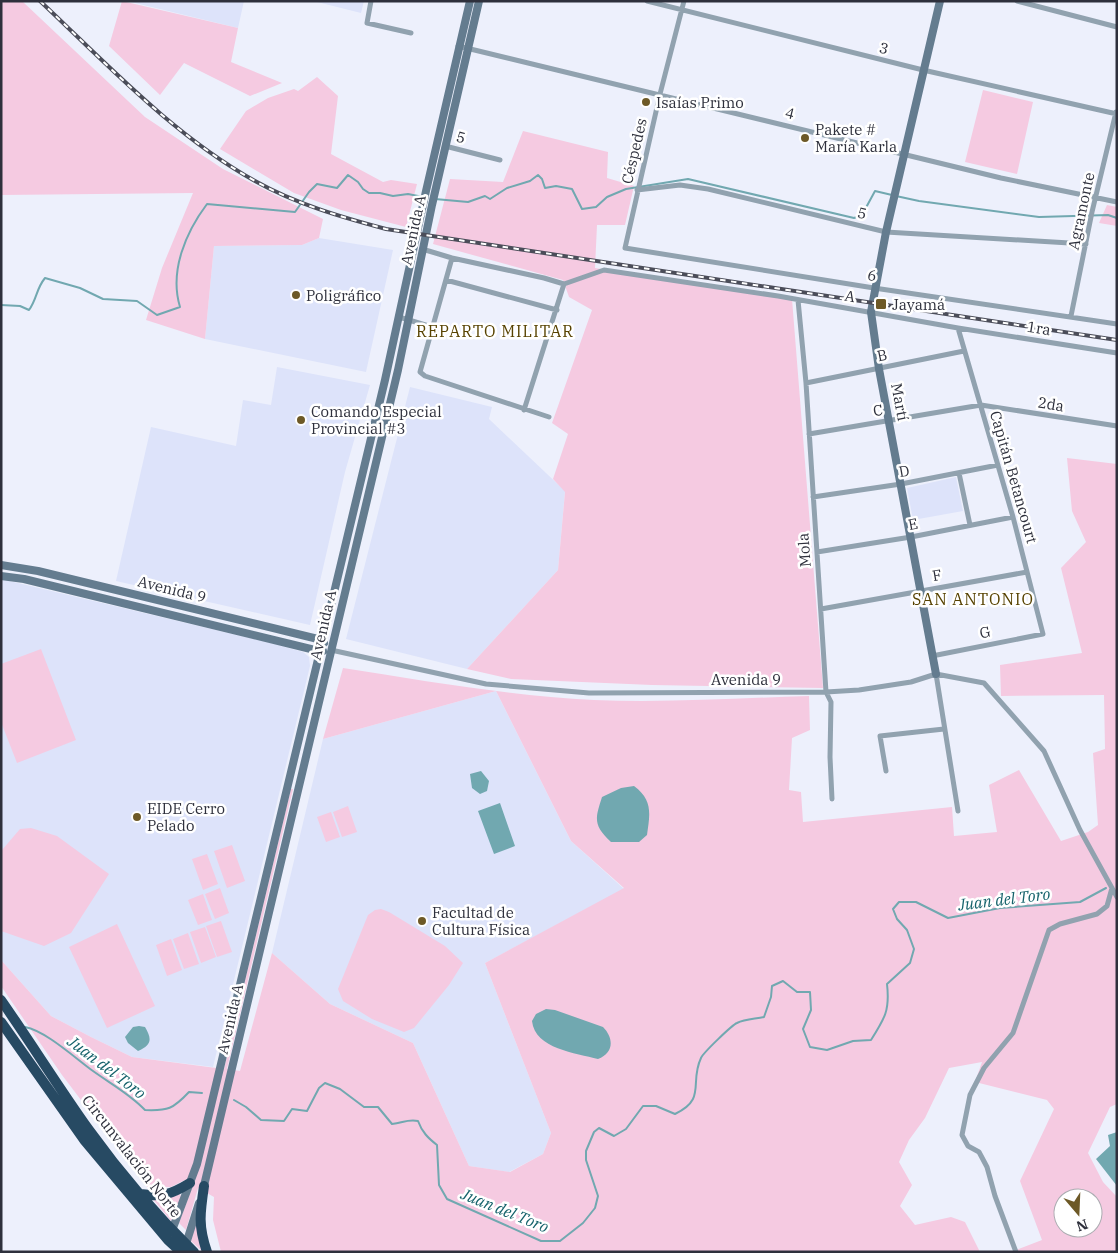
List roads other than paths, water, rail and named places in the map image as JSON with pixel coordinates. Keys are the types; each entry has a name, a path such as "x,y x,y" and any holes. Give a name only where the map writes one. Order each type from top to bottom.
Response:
{"highway":[{"name":"Circunvalación Norte","path":"1,1000 90,1131 170,1235"},
{"name":"Circunvalación Norte","path":"1,1022 85,1141 183,1249 194,1252"},
{"path":"140,1194 168,1195 190,1183"},
{"path":"204,1186 200,1213 200,1232 207,1252"}],"main road":[{"name":"Avenida A","path":"183,1249 204,1186 409,320 428,204 426,191 458,46 470,1"},
{"name":"Avenida A","path":"170,1235 196,1164 399,317 428,204 435,194 479,1"},
{"name":"Martí","path":"936,674 879,369 871,312 886,232 940,1"},
{"name":"Avenida 9","path":"1,565 38,570 322,640"},
{"name":"Avenida 9","path":"1,576 24,579 319,651 331,650"},
{"path":"102,599 105,587"},
{"path":"322,640 331,650"},
{"path":"290,773 304,768"}],"street":[{"path":"371,1 367,23 411,33"},
{"name":"3","path":"646,1 923,70 1117,113"},
{"name":"Céspedes","path":"625,248 637,190 684,1"},
{"path":"1017,1 1117,26"},
{"name":"4","path":"458,46 1001,178 1117,202"},
{"name":"Agramonte","path":"1071,316 1090,220 1117,113"},
{"name":"5","path":"446,146 500,160"},
{"name":"5","path":"637,190 680,185 708,189 886,232 1086,244"},
{"name":"6","path":"625,248 874,288 1117,324"},
{"path":"422,249 452,258 564,284 524,410"},
{"path":"452,258 420,372 425,376 549,417"},
{"name":"A","path":"564,284 604,270 798,300 958,328"},
{"path":"446,280 557,310"},
{"name":"Mola","path":"798,300 806,383 826,692 831,702 830,757 832,798"},
{"path":"399,317 432,327"},
{"name":"Capitán Betancourt","path":"958,328 1013,517 1043,634"},
{"name":"1ra","path":"958,328 1117,353"},
{"name":"B","path":"806,383 964,351"},
{"name":"C","path":"809,434 981,405"},
{"name":"2da","path":"981,405 1117,426"},
{"name":"D","path":"813,497 901,484 998,465"},
{"path":"959,473 970,525"},
{"name":"E","path":"817,552 911,537 1013,517"},
{"name":"F","path":"821,609 1027,572"},
{"name":"G","path":"932,656 1043,634"},
{"name":"Avenida 9","path":"331,650 486,684 589,693 826,692 910,682 936,674 984,683 1044,751 1080,830 1117,897"},
{"name":"Martí","path":"936,674 958,811"},
{"path":"886,771 880,736 944,729"},
{"path":"1016,1252 993,1190 988,1167 979,1152 968,1146 962,1135 970,1094 984,1068 1013,1034 1049,930 1060,924 1097,914 1107,906 1112,888"}],"waterway":[{"path":"1,305 20,306 29,310 45,278 80,288 103,299 137,301 157,315 180,307 177,293 178,266 186,239 207,204 295,212 317,184 337,188 348,175 369,193 393,196 408,194 423,197"},
{"path":"435,199 468,202 485,196 490,199 507,188 530,181 538,175 542,179 545,188 556,186 572,189 582,209 596,207 607,197 626,189 688,179 854,218 862,215 875,191 892,195"},
{"path":"896,196 919,201 1039,217 1108,215 1117,218"},
{"name":"Juan del Toro","path":"234,1100 246,1107 261,1120 284,1121 292,1109 307,1111 319,1088 325,1083 340,1089 364,1107 378,1107 392,1124 418,1121 421,1128 437,1145 439,1185 447,1199 541,1241 560,1241 583,1223 595,1208 598,1196 586,1160 586,1151 594,1132 599,1128 614,1136 626,1129 643,1106 656,1106 675,1114 685,1108 694,1096 696,1075 703,1055 737,1023 764,1017 771,997 772,986 783,981 797,992 810,992 811,1010 803,1029 810,1047 827,1050 853,1041 871,1040 885,1014 888,1001 887,984 910,963 914,949 907,930 897,919 893,909 899,902 916,902 948,918 1000,908 1080,902 1106,888"},
{"name":"Juan del Toro","path":"25,1027 51,1039 127,1094 145,1110 170,1108 189,1092 202,1093"}],"railway":[{"path":"40,1 142,98 225,163 286,197 336,215 386,229 1117,340"}],"place":[{"name":"Isaías Primo","path":"646,102"},
{"name":"Pakete # María Karla","path":"805,138"},
{"name":"Poligráfico","path":"296,295"},
{"name":"Jayamá","path":"881,304"},
{"name":"Comando Especial Provincial #3","path":"301,420"},
{"name":"EIDE Cerro Pelado","path":"137,817"},
{"name":"Facultad de Cultura Física","path":"422,921"}],"district":[{"name":"REPARTO MILITAR","path":"495,331"},
{"name":"SAN ANTONIO","path":"973,599"}]}
